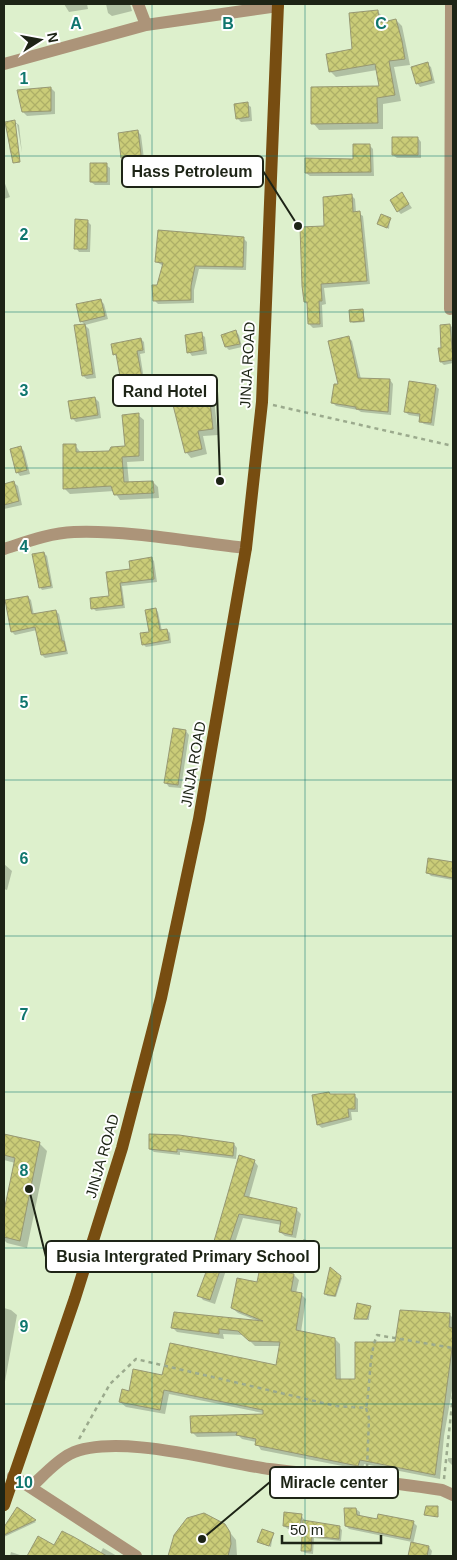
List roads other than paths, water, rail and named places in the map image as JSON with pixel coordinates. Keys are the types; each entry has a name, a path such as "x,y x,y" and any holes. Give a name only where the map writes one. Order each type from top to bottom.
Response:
{"main road":[{"name":"JINJA ROAD","path":"4,1505 75,1298 122,1148 161,998 200,819 246,548 262,402 278,5"}],"street":[{"path":"138,4 146,25"},
{"path":"450,309 451,4"},
{"path":"4,64 146,25 278,5"},
{"path":"4,549 49,536 73,532 129,535 246,548"},
{"path":"32,1486 70,1454 105,1446 138,1448 268,1468 366,1479 448,1492"},
{"path":"13,1476 32,1486 136,1556"}],"place":[{"name":"Hass Petroleum","path":"298,226"},
{"name":"Rand Hotel","path":"220,481"},
{"name":"Busia Intergrated Primary School","path":"29,1189"},
{"name":"Miracle center","path":"202,1539"}]}
